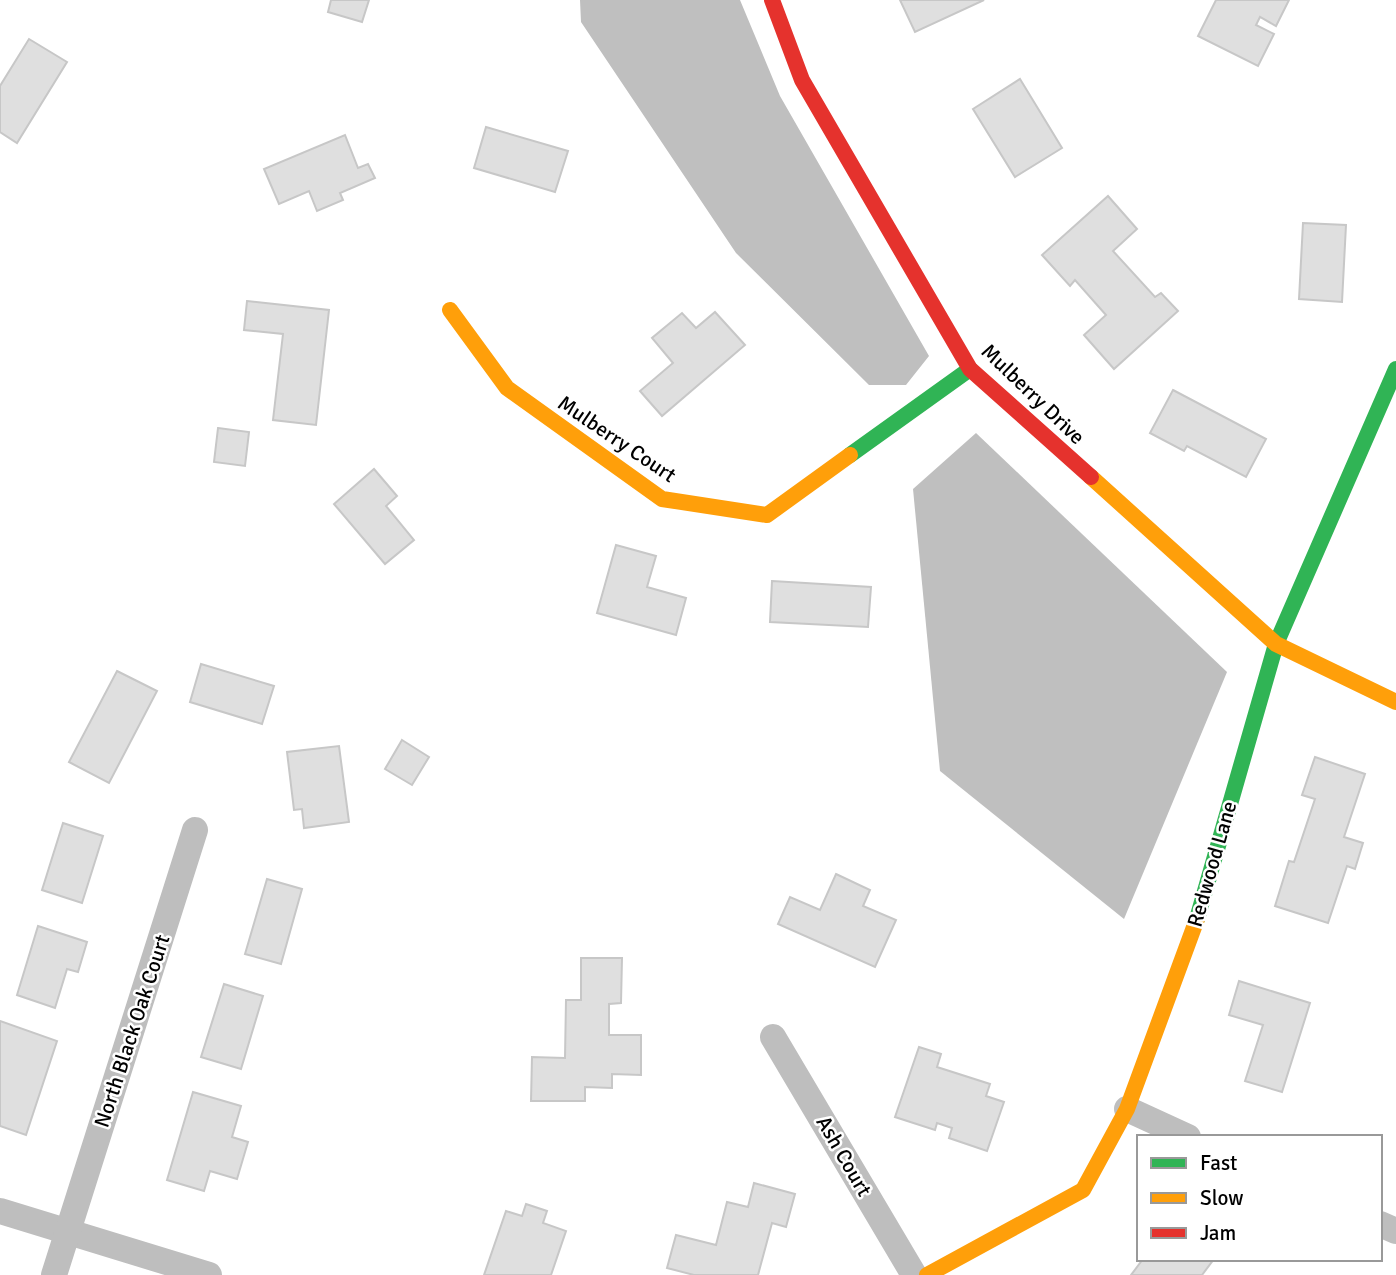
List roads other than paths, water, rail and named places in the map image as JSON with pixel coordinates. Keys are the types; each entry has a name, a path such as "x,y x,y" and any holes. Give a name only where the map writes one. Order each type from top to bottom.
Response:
{"street":[{"name":"Mulberry Drive","path":"772,0 802,80 970,369 1276,644 1396,702"},
{"name":"Mulberry Court","path":"450,310 507,388 662,499 767,515 970,369"},
{"name":"Redwood Lane","path":"926,1275 1083,1190 1127,1109 1195,925 1276,644 1396,369"},
{"name":"North Black Oak Court","path":"54,1275 195,830"},
{"name":"Ash Court","path":"774,1037 914,1275"},
{"path":"1127,1109 1184,1135"},
{"path":"0,1211 209,1275"}]}
